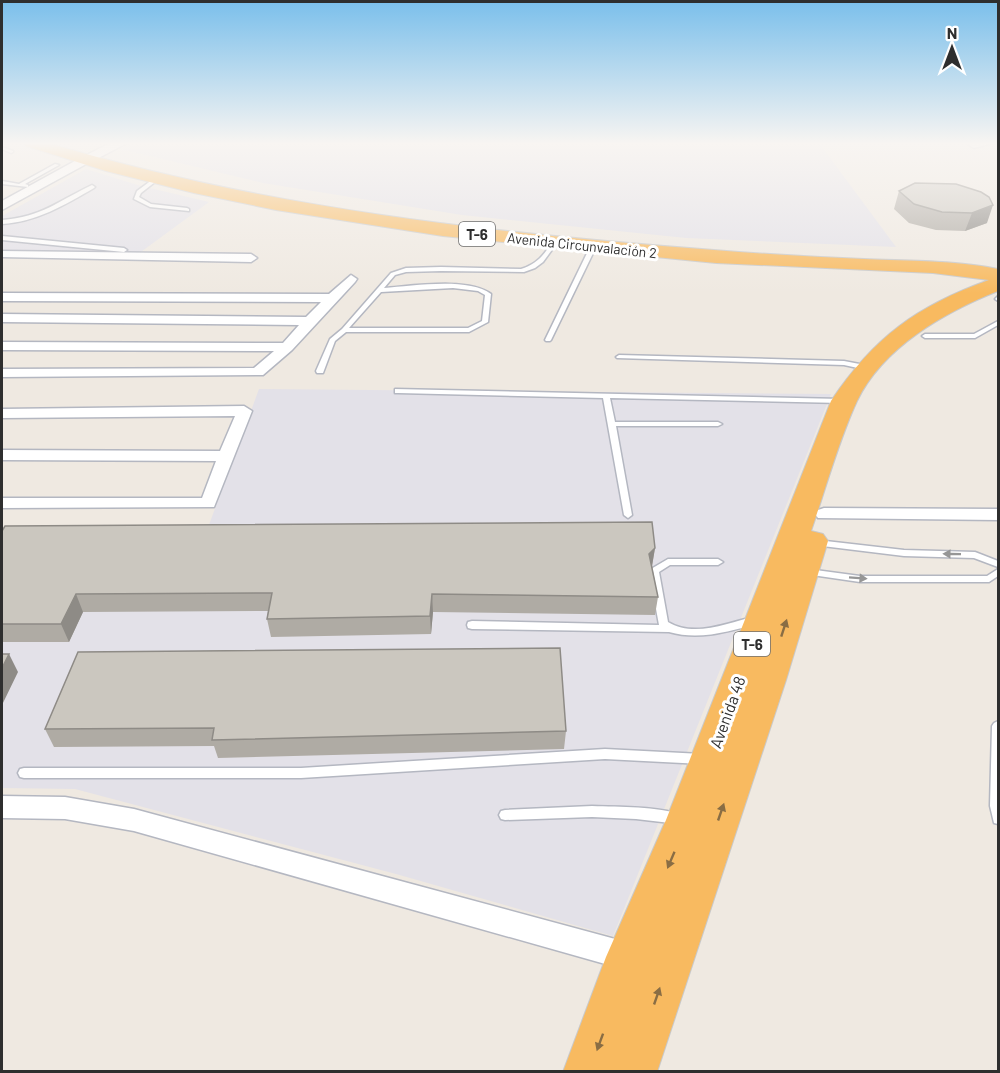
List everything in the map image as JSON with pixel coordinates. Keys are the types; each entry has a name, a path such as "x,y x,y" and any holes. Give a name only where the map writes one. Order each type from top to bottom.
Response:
{"highway":[{"name":"Avenida Circunvalación 2","path":"229,193 364,219 554,243 709,256 932,267 994,291"},
{"name":"Avenida Circunvalación 2","path":"269,193 405,216 541,232 709,247 999,261"},
{"path":"932,267 994,291"},
{"name":"Avenida 48","path":"631,1071 812,543 860,414 879,378 925,336 994,291"},
{"name":"Avenida 48","path":"590,1071 630,957 687,820 844,401 867,368 887,347 914,328 994,291"}],"street":[{"path":"2,206 24,193"},
{"path":"2,254 251,258"},
{"path":"2,373 258,372 287,347 351,279"},
{"path":"2,297 333,298"},
{"path":"2,318 309,321"},
{"path":"2,346 287,347"},
{"path":"2,413 244,411 208,502 2,502"},
{"path":"2,454 226,456"},
{"path":"812,543 998,510"},
{"path":"2,807 65,808 134,820 630,957"}],"lane":[{"path":"2,222 49,211 81,193"},
{"path":"138,193 136,198 150,205 187,210"},
{"path":"2,238 124,250"},
{"path":"320,371 332,339 344,330 393,274 406,270 522,271 545,260 554,243"},
{"path":"548,340 593,247"},
{"path":"344,330 469,330 485,322 488,294 484,290 461,287 379,290"},
{"path":"925,336 975,336 999,323"},
{"path":"619,357 844,363 867,368"},
{"path":"398,392 844,401"},
{"path":"606,395 614,424 628,515"},
{"path":"614,424 718,424"},
{"path":"812,543 904,553 975,555 999,564"},
{"path":"812,543 860,579 989,579 999,572"},
{"path":"668,629 663,624 654,571 668,562 718,562"},
{"path":"472,625 668,629 691,633 761,620"},
{"path":"999,726 996,806 999,819"},
{"path":"24,773 301,773 605,754 660,754 710,760"},
{"path":"505,815 570,811 642,812 687,820"}],"shaded area":[{"path":"43,193 171,193 209,202 134,257 2,254 2,216"},
{"path":"326,193 856,193 896,247 686,238 462,215"},
{"path":"259,389 831,394 613,936 396,874 75,789 2,788 2,534 206,533"}],"building":[{"path":"901,193 983,193 989,197 993,205 972,213 942,212 914,204"},
{"path":"652,522 655,548 649,554 658,597 432,594 430,616 267,619 272,593 76,594 61,624 2,624 2,531 5,526"},
{"path":"560,648 566,731 212,740 214,728 45,729 78,652"},
{"path":"2,654 9,654 2,668"}]}
